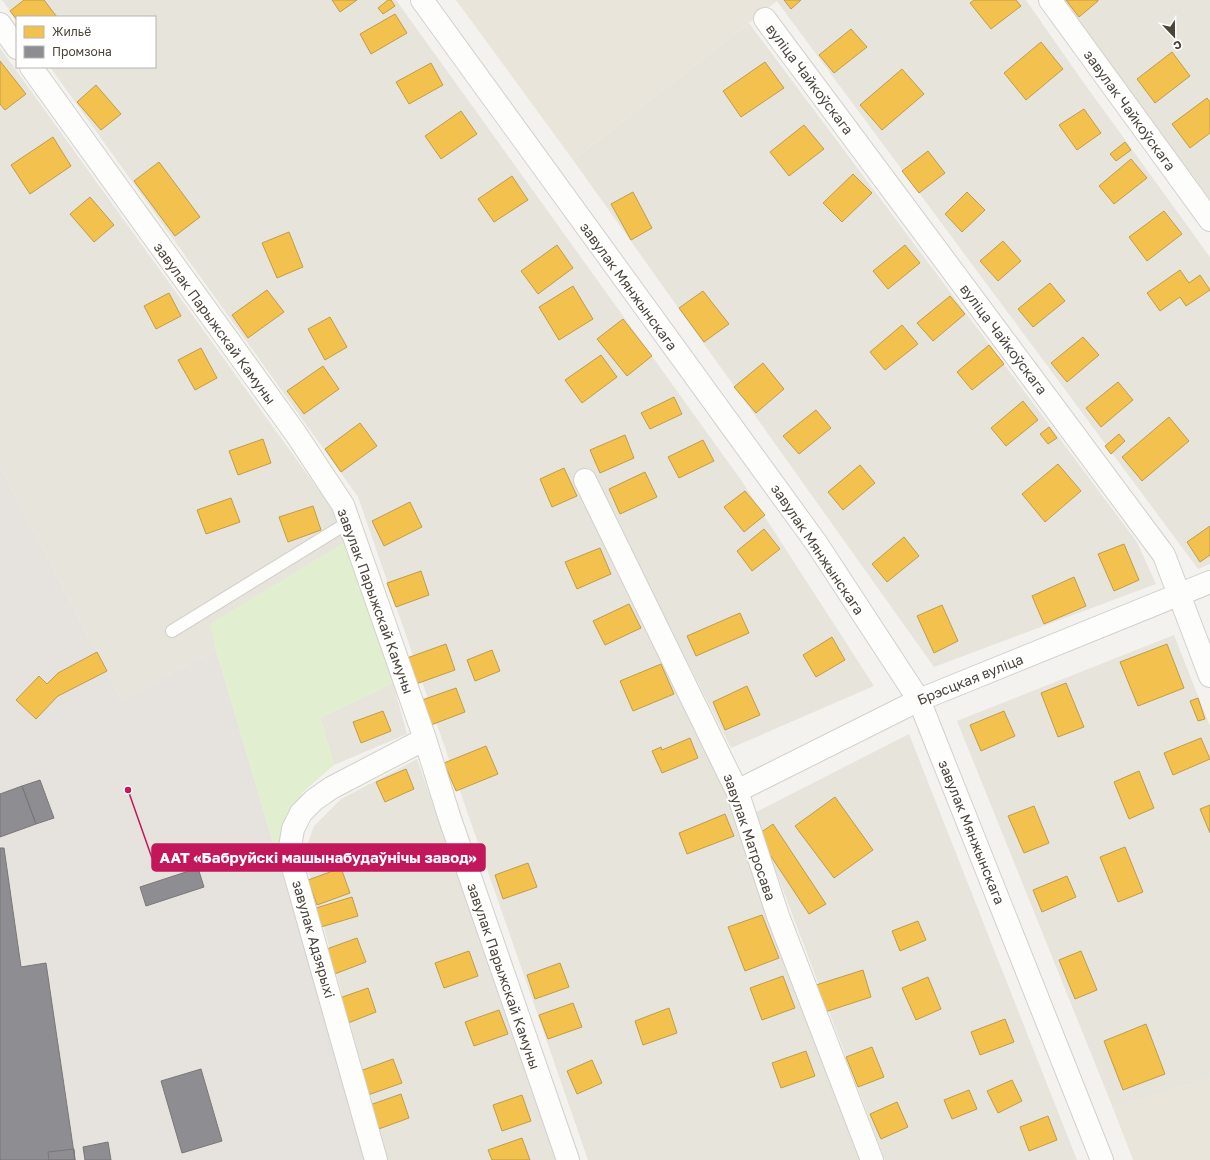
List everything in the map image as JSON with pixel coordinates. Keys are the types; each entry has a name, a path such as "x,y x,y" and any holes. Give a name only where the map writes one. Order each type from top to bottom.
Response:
{"street":[{"name":"завулак Мянжынскага","path":"422,0 817,544 919,700 1102,1160"},
{"name":"завулак Чайкоўскага","path":"1050,0 1210,220"},
{"name":"вуліца Чайкоўскага","path":"766,19 1164,555 1210,676"},
{"path":"0,24 16,47"},
{"name":"завулак Парыжскай Камуны","path":"32,68 296,434 343,505 426,739 449,816 568,1160"},
{"name":"завулак Матросава","path":"585,480 737,791 778,916 872,1160"},
{"name":"Брэсцкая вуліца","path":"737,791 919,700 1210,582"},
{"name":"завулак Адзярыхі","path":"376,1160 289,853 293,830 302,813 314,800 331,788 426,739"}],"lane":[{"path":"172,631 349,522"}],"shaded area":[{"path":"2,0 396,0 741,480 874,686 731,748 589,468 574,475 727,797 865,1160 588,1160 358,497 51,68 156,68 156,16 16,16 16,20"},
{"path":"456,0 776,0 777,1 573,160"},
{"path":"776,0 1026,0 1081,79 1210,257 1210,564 1198,569"},
{"path":"1063,0 1210,0 1210,199"},
{"path":"749,23 1137,542 1156,584 934,667 573,160"},
{"path":"0,48 333,510 344,543 211,624 216,650 121,699 0,466"},
{"path":"0,466 121,699 216,650 367,1160 0,1160"},
{"path":"1174,635 1210,726 1210,1078 1113,1108 957,721"},
{"path":"393,683 407,734 334,765 320,718"},
{"path":"909,734 1077,1160 885,1160 754,813"},
{"path":"417,759 558,1160 387,1160 304,854 314,826 341,799"},
{"path":"1210,1078 1210,1160 1133,1160 1113,1108"}],"green space":[{"path":"344,543 393,683 320,718 334,765 303,792 277,856 216,650 210,624"}],"building: Жильё":[{"path":"24,0 44,0 56,16 16,16 16,19 10,11"},
{"path":"332,0 357,0 340,12"},
{"path":"388,0 391,0 395,6 383,14 378,8"},
{"path":"784,0 801,0 791,9"},
{"path":"974,0 1016,0 1021,6 991,29 970,3"},
{"path":"1066,0 1098,0 1098,1 1079,17"},
{"path":"395,14 407,33 371,54 360,34"},
{"path":"851,29 867,47 834,73 819,55"},
{"path":"1041,42 1063,69 1026,100 1004,73"},
{"path":"1172,52 1190,76 1155,103 1137,79"},
{"path":"0,61 26,94 5,110 0,104"},
{"path":"765,62 784,88 741,117 723,91"},
{"path":"431,63 443,85 409,104 396,82"},
{"path":"902,69 924,94 882,130 860,105"},
{"path":"96,85 121,114 101,130 77,102"},
{"path":"1207,98 1210,102 1210,133 1190,148 1172,124"},
{"path":"1084,109 1101,133 1077,150 1059,125"},
{"path":"461,111 477,134 441,159 425,136"},
{"path":"804,125 824,149 789,176 770,152"},
{"path":"53,137 71,166 30,194 11,165"},
{"path":"1125,142 1131,150 1116,161 1110,154"},
{"path":"928,151 945,173 919,193 902,171"},
{"path":"1131,159 1147,178 1114,204 1099,186"},
{"path":"159,162 200,217 175,236 134,181"},
{"path":"853,174 872,193 842,222 823,203"},
{"path":"512,176 528,200 494,222 478,199"},
{"path":"633,192 652,228 631,240 611,204"},
{"path":"967,192 985,210 962,232 945,214"},
{"path":"90,197 114,225 94,242 70,214"},
{"path":"1164,211 1182,234 1147,261 1129,237"},
{"path":"289,232 303,267 277,278 262,243"},
{"path":"1003,241 1021,261 998,281 980,261"},
{"path":"557,245 573,268 538,294 521,271"},
{"path":"905,245 920,263 888,289 873,271"},
{"path":"1180,270 1189,283 1200,275 1210,290 1186,306 1180,297 1160,311 1147,293"},
{"path":"1050,283 1065,301 1033,327 1018,309"},
{"path":"573,286 593,319 559,340 539,307"},
{"path":"267,290 284,312 248,338 232,315"},
{"path":"703,291 729,324 704,342 679,308"},
{"path":"169,293 181,316 156,329 144,306"},
{"path":"950,296 965,314 933,341 917,323"},
{"path":"330,317 347,347 325,360 308,329"},
{"path":"623,319 652,356 627,376 597,339"},
{"path":"902,325 918,344 885,370 870,352"},
{"path":"1083,337 1099,355 1067,382 1051,363"},
{"path":"989,345 1004,364 972,390 957,372"},
{"path":"201,348 217,378 195,390 178,360"},
{"path":"601,355 617,377 582,403 565,380"},
{"path":"763,363 784,389 756,413 734,387"},
{"path":"323,366 339,389 304,414 287,391"},
{"path":"1118,382 1133,400 1101,427 1086,408"},
{"path":"674,397 682,414 650,429 641,413"},
{"path":"1023,401 1038,420 1006,446 991,428"},
{"path":"816,410 831,428 799,454 783,436"},
{"path":"1169,417 1189,441 1142,481 1122,457"},
{"path":"360,423 377,446 341,472 325,449"},
{"path":"1049,427 1057,438 1048,444 1040,434"},
{"path":"1119,434 1125,441 1111,454 1105,446"},
{"path":"625,435 634,458 600,473 590,450"},
{"path":"263,439 271,463 238,475 229,451"},
{"path":"703,440 714,461 679,478 668,457"},
{"path":"1058,464 1081,491 1045,522 1022,494"},
{"path":"860,465 875,483 843,510 828,492"},
{"path":"564,468 577,496 552,507 540,479"},
{"path":"645,472 657,497 620,514 609,489"},
{"path":"745,491 765,515 744,532 724,507"},
{"path":"231,498 240,522 206,534 197,510"},
{"path":"410,502 422,527 384,546 372,521"},
{"path":"313,506 321,530 288,542 279,517"},
{"path":"1210,526 1210,555 1200,562 1187,542"},
{"path":"764,529 780,549 752,571 737,551"},
{"path":"904,537 919,556 887,582 872,564"},
{"path":"1124,544 1139,580 1114,591 1098,554"},
{"path":"600,548 611,574 577,589 565,562"},
{"path":"421,571 429,595 396,607 387,583"},
{"path":"1074,577 1086,606 1044,624 1032,596"},
{"path":"629,604 641,628 605,645 593,621"},
{"path":"942,605 958,641 934,653 917,616"},
{"path":"740,613 749,633 696,656 687,636"},
{"path":"832,637 845,660 816,677 803,655"},
{"path":"446,644 455,670 416,684 407,658"},
{"path":"1167,644 1184,688 1138,706 1120,662"},
{"path":"492,650 500,671 475,681 467,660"},
{"path":"97,652 107,671 58,696 36,719 16,700 39,676 47,684 58,673"},
{"path":"661,664 674,694 633,711 620,681"},
{"path":"1066,683 1084,727 1058,737 1041,693"},
{"path":"747,686 760,715 725,730 713,702"},
{"path":"456,688 465,712 431,725 422,700"},
{"path":"1198,698 1205,719 1198,721 1190,701"},
{"path":"383,711 391,731 361,743 353,722"},
{"path":"1004,711 1015,736 981,751 970,725"},
{"path":"690,738 698,758 662,773 652,751 661,747 662,750"},
{"path":"1201,738 1210,759 1173,775 1164,753"},
{"path":"486,746 498,774 456,791 444,763"},
{"path":"406,769 414,789 385,802 376,782"},
{"path":"1139,771 1154,808 1129,819 1114,782"},
{"path":"835,797 873,850 834,878 795,826"},
{"path":"1210,805 1210,833 1200,809"},
{"path":"1034,806 1049,843 1024,853 1008,816"},
{"path":"725,814 734,836 687,854 679,833"},
{"path":"773,824 826,904 809,914 757,835"},
{"path":"1125,847 1143,892 1118,902 1100,857"},
{"path":"528,863 537,887 503,899 495,875"},
{"path":"341,868 350,893 317,905 308,880"},
{"path":"1067,876 1076,897 1042,912 1033,890"},
{"path":"352,897 358,916 321,927 316,908"},
{"path":"762,915 779,958 745,971 728,927"},
{"path":"918,921 926,940 900,951 892,931"},
{"path":"357,938 366,962 332,975 324,950"},
{"path":"469,951 478,976 444,988 435,963"},
{"path":"1081,951 1097,990 1075,999 1059,960"},
{"path":"560,963 569,987 535,999 527,975"},
{"path":"863,970 871,997 825,1012 816,985"},
{"path":"783,976 795,1008 762,1020 750,988"},
{"path":"928,977 941,1009 916,1020 902,988"},
{"path":"368,988 376,1012 343,1025 334,1000"},
{"path":"573,1003 582,1027 548,1039 539,1015"},
{"path":"669,1008 677,1033 643,1045 635,1021"},
{"path":"499,1010 508,1034 474,1046 465,1022"},
{"path":"1005,1019 1014,1042 980,1055 971,1032"},
{"path":"1146,1024 1165,1074 1123,1090 1104,1041"},
{"path":"872,1047 884,1077 858,1087 846,1057"},
{"path":"806,1051 815,1076 781,1088 772,1063"},
{"path":"393,1059 402,1083 368,1095 360,1071"},
{"path":"592,1060 602,1083 577,1094 567,1071"},
{"path":"1012,1080 1022,1101 998,1113 987,1091"},
{"path":"969,1090 977,1109 952,1119 944,1100"},
{"path":"401,1094 409,1118 376,1130 367,1106"},
{"path":"522,1095 531,1121 502,1131 493,1105"},
{"path":"897,1102 908,1127 881,1139 870,1114"},
{"path":"1048,1116 1057,1140 1029,1151 1020,1127"},
{"path":"522,1138 530,1160 492,1160 488,1150"}],"building: Промзона":[{"path":"40,780 54,818 36,824 22,786"},
{"path":"22,786 36,824 0,837 0,794"},
{"path":"0,848 4,848 21,967 46,963 75,1160 0,1160"},
{"path":"198,868 204,887 146,906 140,887"},
{"path":"201,1069 222,1141 182,1153 161,1081"},
{"path":"108,1142 111,1160 85,1160 83,1147"},
{"path":"74,1149 75,1160 49,1160 48,1152"}],"place":[{"name":"ААТ «Бабруйскі машынабудаўнічы завод»","path":"128,790"}]}
